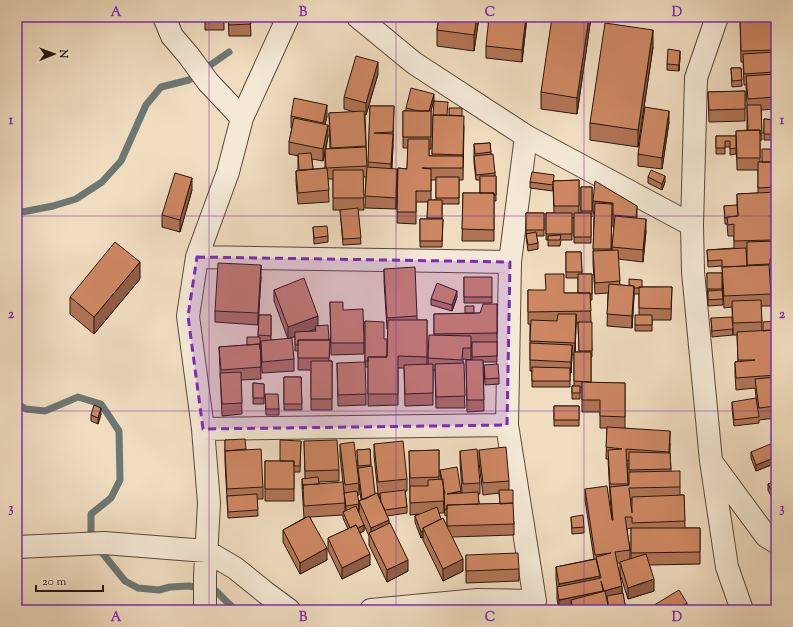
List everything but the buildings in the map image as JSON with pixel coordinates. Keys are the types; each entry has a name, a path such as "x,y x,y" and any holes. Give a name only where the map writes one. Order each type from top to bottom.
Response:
{"street":[{"path":"164,17 172,36 208,82 242,118"},
{"path":"206,604 205,576 209,503 203,429 188,316 197,257 228,172 242,118 288,17"},
{"path":"358,17 414,63 526,136 692,225"},
{"path":"717,17 696,78 692,225 693,272 711,461 727,567 742,610"},
{"path":"371,610 478,600 535,601 507,425 510,262 526,136"},
{"path":"197,257 510,262"},
{"path":"203,429 507,425"},
{"path":"711,461 766,536 776,542"},
{"path":"17,547 104,543 206,551 235,568 289,610"}],"highlighted area":[{"path":"197,257 510,262 507,425 203,429 188,316"}],"waterway":[{"path":"17,213 53,206 76,199 102,182 121,161 146,105 161,87 189,80 229,52"},
{"path":"17,404 26,409 45,411 78,397 101,404 119,431 120,480 111,498 91,514 91,535"},
{"path":"100,550 125,581 138,588 159,590 170,587 189,586 216,591 236,610"}]}
